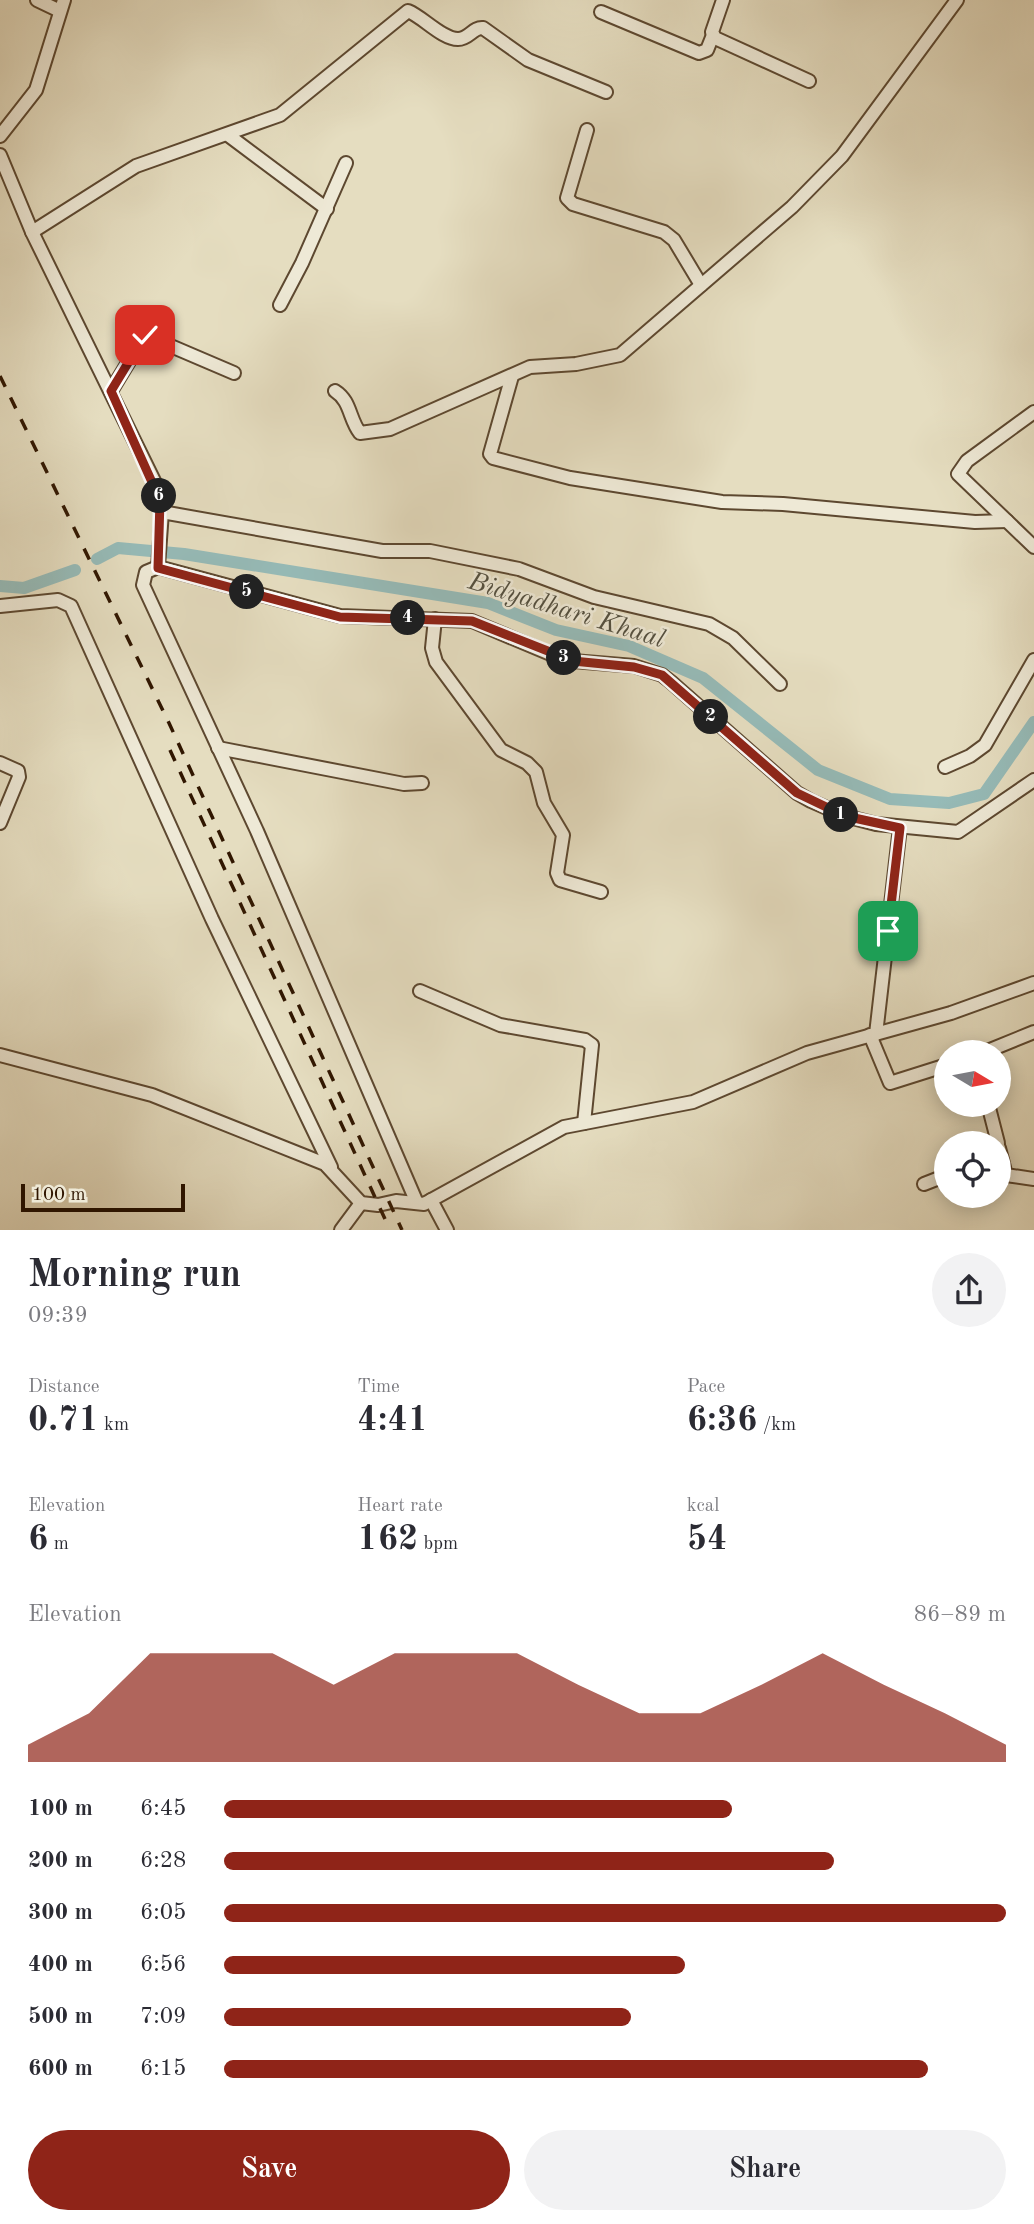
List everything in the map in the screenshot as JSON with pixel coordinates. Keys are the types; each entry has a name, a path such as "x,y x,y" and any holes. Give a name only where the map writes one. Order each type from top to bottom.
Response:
{"street":[{"path":"0,136 36,90 62,5 37,0"},
{"path":"601,12 699,53 707,50 723,0"},
{"path":"335,391 348,403 354,424 360,433 390,429 530,367 576,364 620,355 792,207 842,156 957,0"},
{"path":"33,232 132,167 280,116 408,11 453,38 466,38 476,28 483,28 528,60 606,92"},
{"path":"713,36 809,81"},
{"path":"587,130 567,188 567,198 573,204 664,232 674,240 701,285"},
{"path":"228,135 327,209"},
{"path":"0,155 33,232 157,487 162,512 158,568"},
{"path":"280,305 327,209 346,163"},
{"path":"111,391 145,335 234,373"},
{"path":"512,376 491,454 493,458 570,478 722,502 783,504 975,522 1007,521"},
{"path":"1034,412 958,470 959,477 1034,547"},
{"path":"162,512 382,551 430,551 519,569 594,597 709,624 733,638 780,684"},
{"path":"417,1203 144,585 145,575 158,568 340,617 472,621 573,661 634,667 662,675 797,793 845,816 900,828 958,832 1034,780"},
{"path":"0,606 58,600 71,606 212,919 331,1167 361,1203"},
{"path":"435,619 432,648 436,662 501,750 527,763 536,772 544,803 563,835 557,873 560,880 601,892"},
{"path":"946,767 970,756 985,744 1034,660"},
{"path":"218,748 404,784 422,783"},
{"path":"0,763 18,771 19,777 0,823"},
{"path":"900,828 873,1035 890,1083 934,1069"},
{"path":"341,1230 348,1216 361,1203 417,1203 431,1200 555,1130 693,1102 807,1053 951,1013 1034,983"},
{"path":"420,990 500,1025 585,1040 592,1045 584,1123"},
{"path":"1012,1041 1034,1032"},
{"path":"0,1055 152,1095 331,1167"},
{"path":"1011,1176 1034,1179"},
{"path":"924,1184 934,1180"},
{"path":"431,1200 447,1230"}],"waterway":[{"name":"Bidyadhari Khaal","path":"97,559 118,548 184,554 488,603 556,630 629,646 703,678 818,770 890,799 949,803 984,794 1034,722"},
{"name":"Bidyadhari Khaal","path":"0,586 24,588 75,570"}],"railway":[{"path":"0,376 169,723 402,1230"},
{"path":"170,750 390,1230"}],"route":[{"path":"145,335 111,391 157,487 162,512 158,568 340,617 472,621 573,661 618,664 662,675 797,793 845,816 900,828 888,931"}]}
